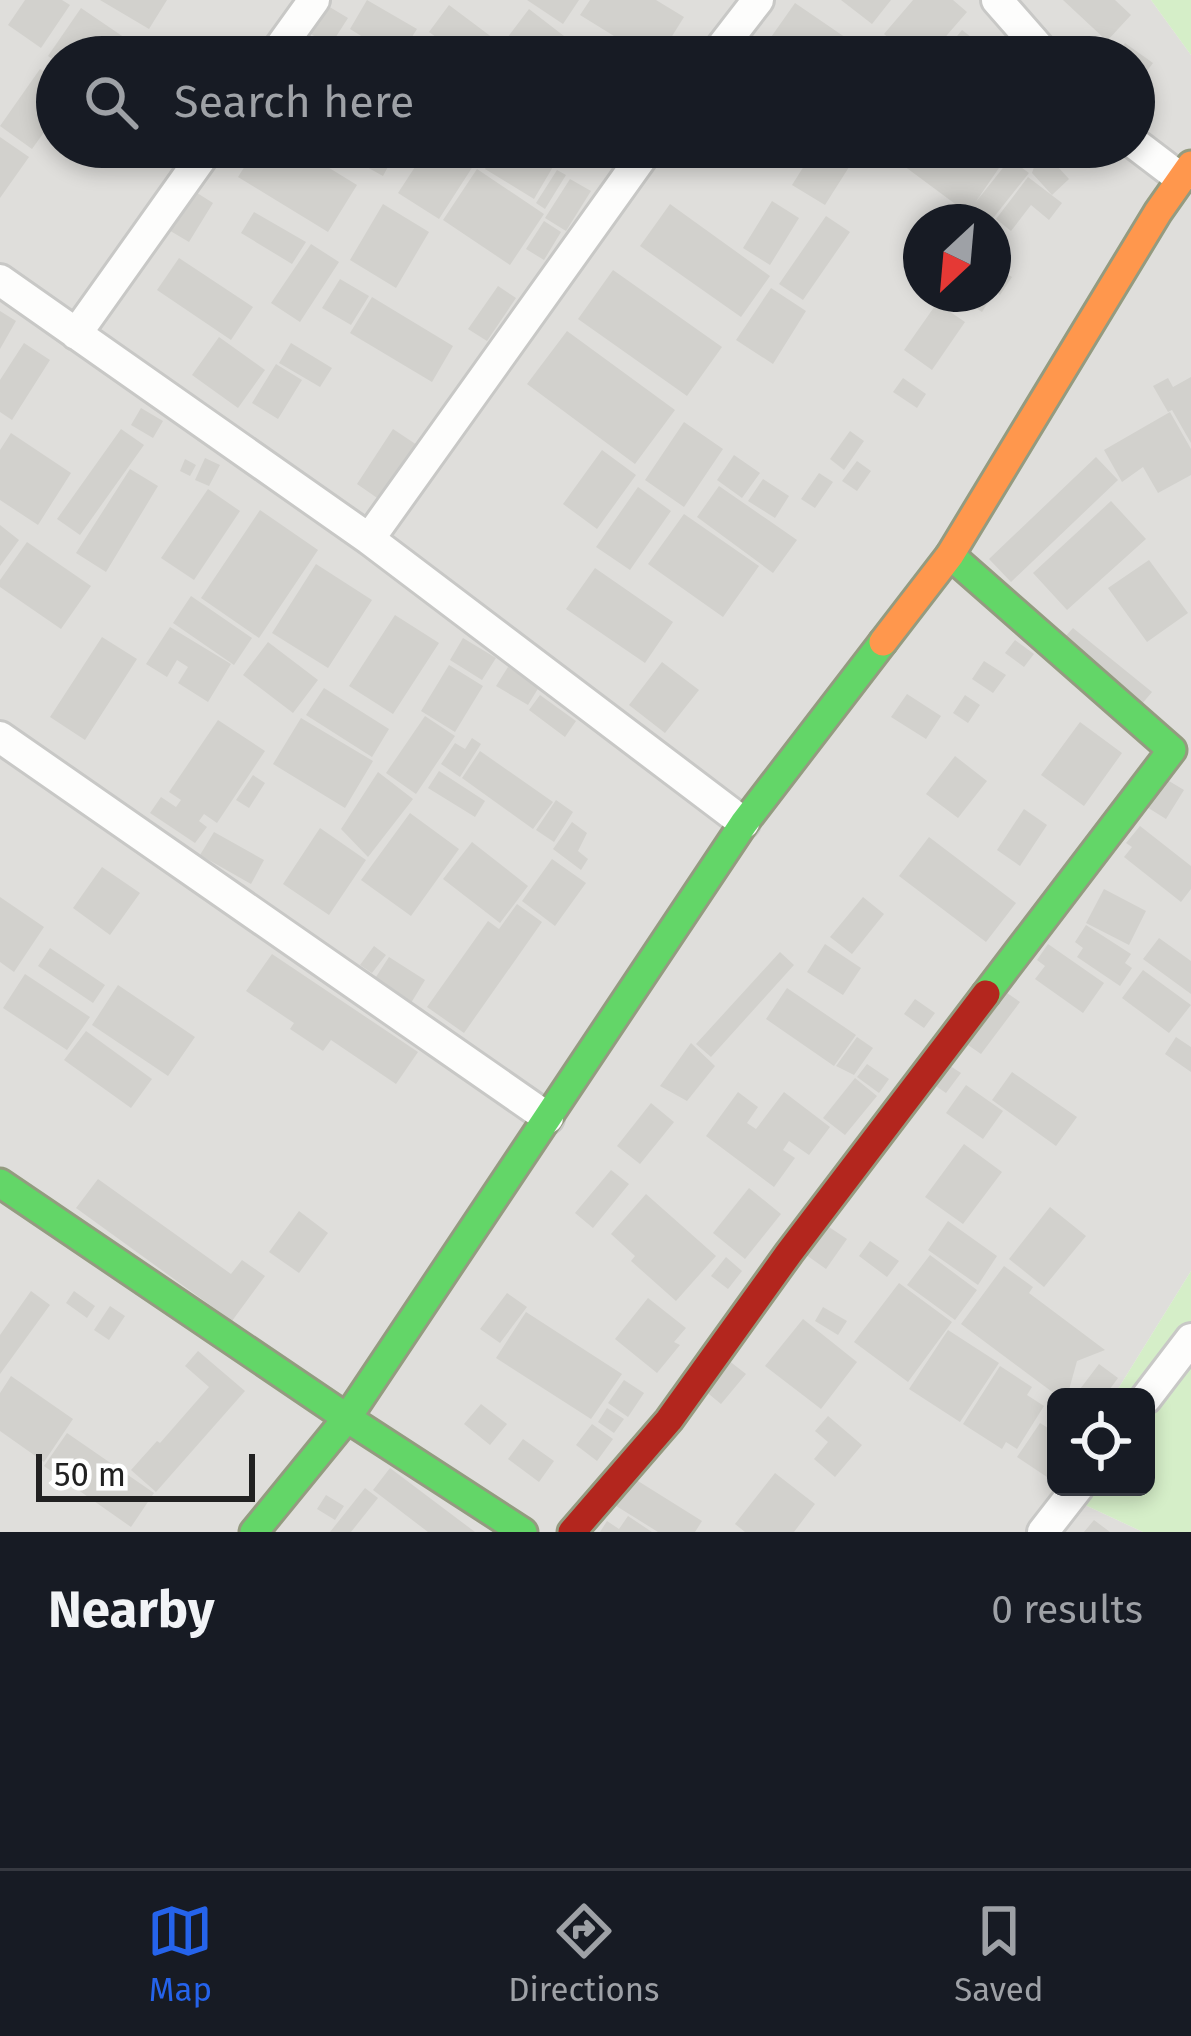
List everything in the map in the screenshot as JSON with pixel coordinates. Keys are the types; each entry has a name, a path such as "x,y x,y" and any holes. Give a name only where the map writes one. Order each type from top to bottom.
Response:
{"street":[{"path":"288,36 314,0"},
{"path":"730,36 758,0"},
{"path":"997,0 1028,36"},
{"path":"254,1532 347,1418 744,823 950,555 1185,172 1155,155"},
{"path":"76,334 194,168"},
{"path":"369,539 635,168"},
{"path":"0,280 369,539 744,823"},
{"path":"572,1532 669,1420 789,1253 1181,757 950,555"},
{"path":"0,737 548,1118"},
{"path":"0,1183 523,1532"},
{"path":"1154,1388 1191,1339"},
{"path":"1043,1532 1071,1496"}],"shaded area":[{"path":"0,0 1151,0 1191,55 1191,1271 1119,1388 1047,1388 1047,1496 1066,1496 1143,1532 0,1532"}],"green space":[{"path":"1151,0 1191,0 1191,55"},
{"path":"1191,1271 1191,1532 1143,1532 1066,1496 1155,1496 1155,1388 1119,1388"}],"building":[{"path":"25,0 62,0 70,5 49,36 36,36 36,45 8,25"},
{"path":"100,0 167,0 149,29"},
{"path":"367,0 417,29 412,36 361,36 350,29"},
{"path":"527,0 579,0 563,24"},
{"path":"590,0 656,0 684,17 672,36 614,36 580,15"},
{"path":"841,0 891,0 872,24"},
{"path":"913,0 953,0 967,12 946,36 884,34"},
{"path":"1063,0 1115,0 1131,15 1112,36 1102,36"},
{"path":"795,3 843,36 772,36"},
{"path":"449,5 490,36 435,36 429,32"},
{"path":"328,6 348,18 336,36 311,34"},
{"path":"81,8 122,36 62,36"},
{"path":"529,9 564,36 509,36"},
{"path":"36,75 36,143 32,149 0,126"},
{"path":"0,137 29,157 0,198"},
{"path":"244,168 329,168 357,185 328,232 238,177"},
{"path":"414,168 472,168 439,219 398,193"},
{"path":"486,168 552,168 534,199"},
{"path":"803,168 848,168 825,205 792,185"},
{"path":"907,168 999,168 975,203 1003,168 1022,168 1029,173 1004,204 955,204"},
{"path":"1034,168 1059,168 1069,179 1052,195 1032,173"},
{"path":"477,169 544,214 510,265 443,220"},
{"path":"557,170 566,175 545,209 536,203"},
{"path":"1028,177 1062,203 1049,220 1031,205 1011,231 1007,204"},
{"path":"570,179 591,191 566,231 545,218"},
{"path":"186,186 213,203 189,242 162,226"},
{"path":"772,201 799,218 770,265 743,248"},
{"path":"383,204 429,232 396,288 350,260"},
{"path":"670,204 770,276 741,317 640,246"},
{"path":"254,212 306,242 292,264 241,233"},
{"path":"826,216 850,232 803,300 779,284"},
{"path":"544,221 561,232 544,260 526,249"},
{"path":"311,244 339,262 300,322 271,303"},
{"path":"179,258 253,307 231,340 157,290"},
{"path":"613,270 722,347 687,396 578,319"},
{"path":"340,279 369,296 351,325 322,308"},
{"path":"498,286 516,298 487,341 468,329"},
{"path":"771,288 806,311 773,364 736,340"},
{"path":"372,297 453,346 432,382 350,333"},
{"path":"0,311 16,321 0,349"},
{"path":"931,312 950,312 965,322 932,370 904,350"},
{"path":"567,331 675,410 635,464 527,384"},
{"path":"219,337 265,370 238,408 192,375"},
{"path":"24,343 50,360 12,420 0,412 0,380"},
{"path":"291,343 332,368 320,387 279,363"},
{"path":"276,364 302,380 278,419 252,403"},
{"path":"1191,377 1191,443 1153,386 1168,378 1173,387"},
{"path":"903,378 926,394 917,408 893,392"},
{"path":"141,408 163,421 153,438 131,425"},
{"path":"1170,412 1191,449 1191,475 1158,493 1143,467 1122,482 1104,450"},
{"path":"684,422 723,449 684,507 645,480"},
{"path":"121,429 144,445 80,535 57,519"},
{"path":"393,429 420,447 383,502 357,484"},
{"path":"850,431 864,441 844,470 830,459"},
{"path":"11,433 71,473 38,525 0,500 0,450"},
{"path":"602,450 636,475 597,529 563,504"},
{"path":"734,455 760,473 742,498 717,480"},
{"path":"1096,457 1118,480 1011,582 989,559"},
{"path":"205,458 220,465 209,486 195,480"},
{"path":"185,459 196,465 190,476 180,471"},
{"path":"857,461 871,471 857,491 842,481"},
{"path":"130,469 158,486 106,572 76,553"},
{"path":"819,473 833,482 815,508 801,499"},
{"path":"763,479 789,496 775,518 748,501"},
{"path":"719,486 797,540 773,573 697,517"},
{"path":"638,487 671,511 630,570 596,547"},
{"path":"208,489 240,511 194,580 161,558"},
{"path":"1111,501 1146,539 1067,610 1033,573"},
{"path":"260,510 318,550 259,638 201,598"},
{"path":"684,514 759,566 723,617 648,564"},
{"path":"0,525 19,540 0,566"},
{"path":"27,542 91,586 61,629 0,587 0,580"},
{"path":"1149,560 1188,613 1147,642 1108,588"},
{"path":"316,564 372,600 328,668 272,633"},
{"path":"595,568 673,622 645,663 566,609"},
{"path":"191,596 252,638 234,665 173,623"},
{"path":"395,615 439,643 393,714 349,686"},
{"path":"170,627 231,664 208,702 178,683 188,667 177,660 167,677 146,664"},
{"path":"1073,628 1152,692 1135,712 1056,647"},
{"path":"102,637 137,659 85,740 50,717"},
{"path":"463,638 496,658 482,680 450,660"},
{"path":"1015,640 1034,654 1024,667 1005,653"},
{"path":"268,642 318,680 293,713 243,675"},
{"path":"984,661 1006,675 993,693 972,679"},
{"path":"662,662 699,690 665,733 629,705"},
{"path":"449,665 483,686 455,732 421,711"},
{"path":"508,667 539,687 528,705 496,686"},
{"path":"324,688 389,729 372,757 306,715"},
{"path":"907,694 941,716 926,739 891,717"},
{"path":"540,695 576,721 565,737 529,710"},
{"path":"965,695 980,705 968,723 953,713"},
{"path":"425,716 455,736 416,794 386,773"},
{"path":"301,718 373,761 345,808 273,764"},
{"path":"218,720 265,751 217,823 204,814 199,821 207,827 195,843 150,813 161,797 176,807 181,800 169,792"},
{"path":"1080,722 1122,753 1084,806 1041,775"},
{"path":"472,738 481,744 460,777 441,764 455,743 465,749"},
{"path":"480,751 553,802 533,829 462,778"},
{"path":"955,756 987,781 958,818 926,794"},
{"path":"439,771 485,801 475,817 428,788"},
{"path":"378,772 413,799 368,857 341,829"},
{"path":"253,775 265,783 249,808 236,800"},
{"path":"1159,775 1184,790 1166,819 1142,804"},
{"path":"556,800 573,812 554,842 536,830"},
{"path":"1024,809 1047,825 1020,866 997,850"},
{"path":"410,813 459,849 411,916 361,880"},
{"path":"572,822 587,833 578,851 588,859 581,870 553,849"},
{"path":"1140,826 1191,866 1191,889 1181,902 1124,857 1132,847 1126,843"},
{"path":"320,828 366,860 329,915 283,884"},
{"path":"214,832 264,860 251,884 200,855"},
{"path":"929,837 1016,903 986,942 899,876"},
{"path":"472,842 528,886 500,923 443,879"},
{"path":"552,859 586,883 555,926 522,901"},
{"path":"102,867 140,893 110,935 73,908"},
{"path":"1104,889 1146,911 1129,945 1086,923"},
{"path":"0,897 44,927 14,972 0,962"},
{"path":"863,897 884,914 852,954 830,937"},
{"path":"517,904 542,922 464,1033 427,1007 488,921 499,929"},
{"path":"1086,925 1131,954 1125,963 1132,968 1120,986 1077,957 1083,948 1075,942"},
{"path":"1159,938 1191,961 1191,994 1143,959"},
{"path":"825,944 861,968 843,995 807,972"},
{"path":"1048,944 1104,983 1083,1013 1035,979 1045,966 1037,960"},
{"path":"374,946 386,955 372,973 360,965"},
{"path":"50,948 105,985 93,1003 38,966"},
{"path":"780,952 794,965 711,1057 696,1044"},
{"path":"272,954 418,1052 396,1084 331,1040 323,1051 290,1029 294,1023 246,991"},
{"path":"389,957 425,980 411,1003 374,980"},
{"path":"1143,970 1191,1005 1169,1033 1122,998"},
{"path":"25,974 90,1017 67,1050 3,1008"},
{"path":"118,985 195,1037 168,1076 92,1025"},
{"path":"787,988 856,1035 834,1066 766,1019"},
{"path":"1007,993 1020,1002 981,1054 968,1045"},
{"path":"915,999 935,1013 924,1028 904,1014"},
{"path":"86,1031 152,1079 131,1108 64,1060"},
{"path":"857,1037 873,1048 854,1075 836,1066"},
{"path":"1176,1037 1191,1047 1191,1072 1165,1054"},
{"path":"691,1043 715,1066 687,1101 660,1086"},
{"path":"944,1062 961,1073 946,1093 930,1082"},
{"path":"867,1064 889,1079 879,1093 857,1077"},
{"path":"1012,1072 1077,1117 1056,1146 992,1100"},
{"path":"855,1078 877,1096 845,1135 823,1118"},
{"path":"966,1085 1003,1111 983,1139 946,1113"},
{"path":"738,1092 758,1107 747,1123 756,1129 784,1092 830,1127 809,1155 789,1141 783,1150 795,1158 774,1187 706,1136"},
{"path":"651,1103 674,1122 640,1164 617,1146"},
{"path":"964,1144 1002,1172 963,1224 925,1197"},
{"path":"611,1170 629,1184 593,1228 575,1213"},
{"path":"98,1179 231,1274 242,1260 265,1276 232,1321 76,1208"},
{"path":"749,1188 781,1214 745,1259 713,1233"},
{"path":"646,1194 716,1256 676,1301 631,1261 635,1256 611,1234"},
{"path":"1050,1207 1086,1236 1044,1287 1009,1259"},
{"path":"299,1211 328,1233 299,1273 269,1252"},
{"path":"948,1221 997,1256 978,1285 928,1250"},
{"path":"823,1223 847,1239 826,1269 802,1252"},
{"path":"870,1241 899,1261 887,1277 859,1256"},
{"path":"930,1255 977,1290 955,1320 907,1285"},
{"path":"726,1257 742,1271 728,1289 711,1276"},
{"path":"1004,1266 1033,1287 1029,1293 1105,1350 1077,1361 1070,1388 1047,1388 961,1324"},
{"path":"899,1283 952,1322 908,1382 854,1342"},
{"path":"31,1291 50,1305 0,1374 0,1335"},
{"path":"74,1291 95,1306 87,1318 66,1303"},
{"path":"507,1293 527,1307 500,1343 480,1329"},
{"path":"648,1298 686,1328 674,1342 680,1345 657,1373 615,1339"},
{"path":"110,1306 125,1316 109,1340 94,1330"},
{"path":"823,1307 847,1321 838,1335 815,1321"},
{"path":"526,1312 622,1374 591,1419 496,1358"},
{"path":"803,1319 857,1362 821,1409 765,1366"},
{"path":"948,1330 999,1363 960,1422 909,1389"},
{"path":"198,1351 245,1391 156,1492 131,1470 209,1387 185,1366"},
{"path":"728,1360 746,1374 721,1404 704,1390"},
{"path":"1099,1364 1118,1378 1111,1388 1081,1388"},
{"path":"1000,1366 1032,1387 1027,1395 1044,1406 1017,1449 1006,1442 1002,1449 963,1424"},
{"path":"11,1376 73,1419 44,1462 0,1431 0,1393"},
{"path":"624,1380 644,1393 628,1417 608,1403"},
{"path":"481,1404 507,1424 490,1445 464,1424"},
{"path":"607,1408 624,1419 614,1433 598,1422"},
{"path":"828,1416 862,1445 835,1477 814,1459 828,1442 815,1431"},
{"path":"1040,1423 1047,1427 1047,1477 1017,1457"},
{"path":"592,1424 613,1439 597,1461 576,1445"},
{"path":"67,1433 154,1493 131,1527 44,1466"},
{"path":"523,1439 554,1461 539,1482 508,1459"},
{"path":"390,1468 475,1532 428,1532 373,1490"},
{"path":"775,1473 815,1504 794,1532 745,1532 735,1524"},
{"path":"630,1476 702,1521 695,1532 658,1532 613,1504"},
{"path":"365,1488 378,1498 351,1532 330,1532"},
{"path":"326,1495 344,1506 335,1520 317,1509"},
{"path":"628,1516 652,1532 600,1532 607,1521 619,1529"},
{"path":"1094,1520 1110,1532 1084,1532"}],"traffic: fast":[{"path":"950,555 1172,750 986,994"},
{"path":"254,1532 347,1418 744,823 883,642"},
{"path":"0,1183 523,1532"}],"traffic: slow":[{"path":"883,642 950,555 1191,165"}],"traffic: jam":[{"path":"572,1532 669,1420 986,994"}]}
